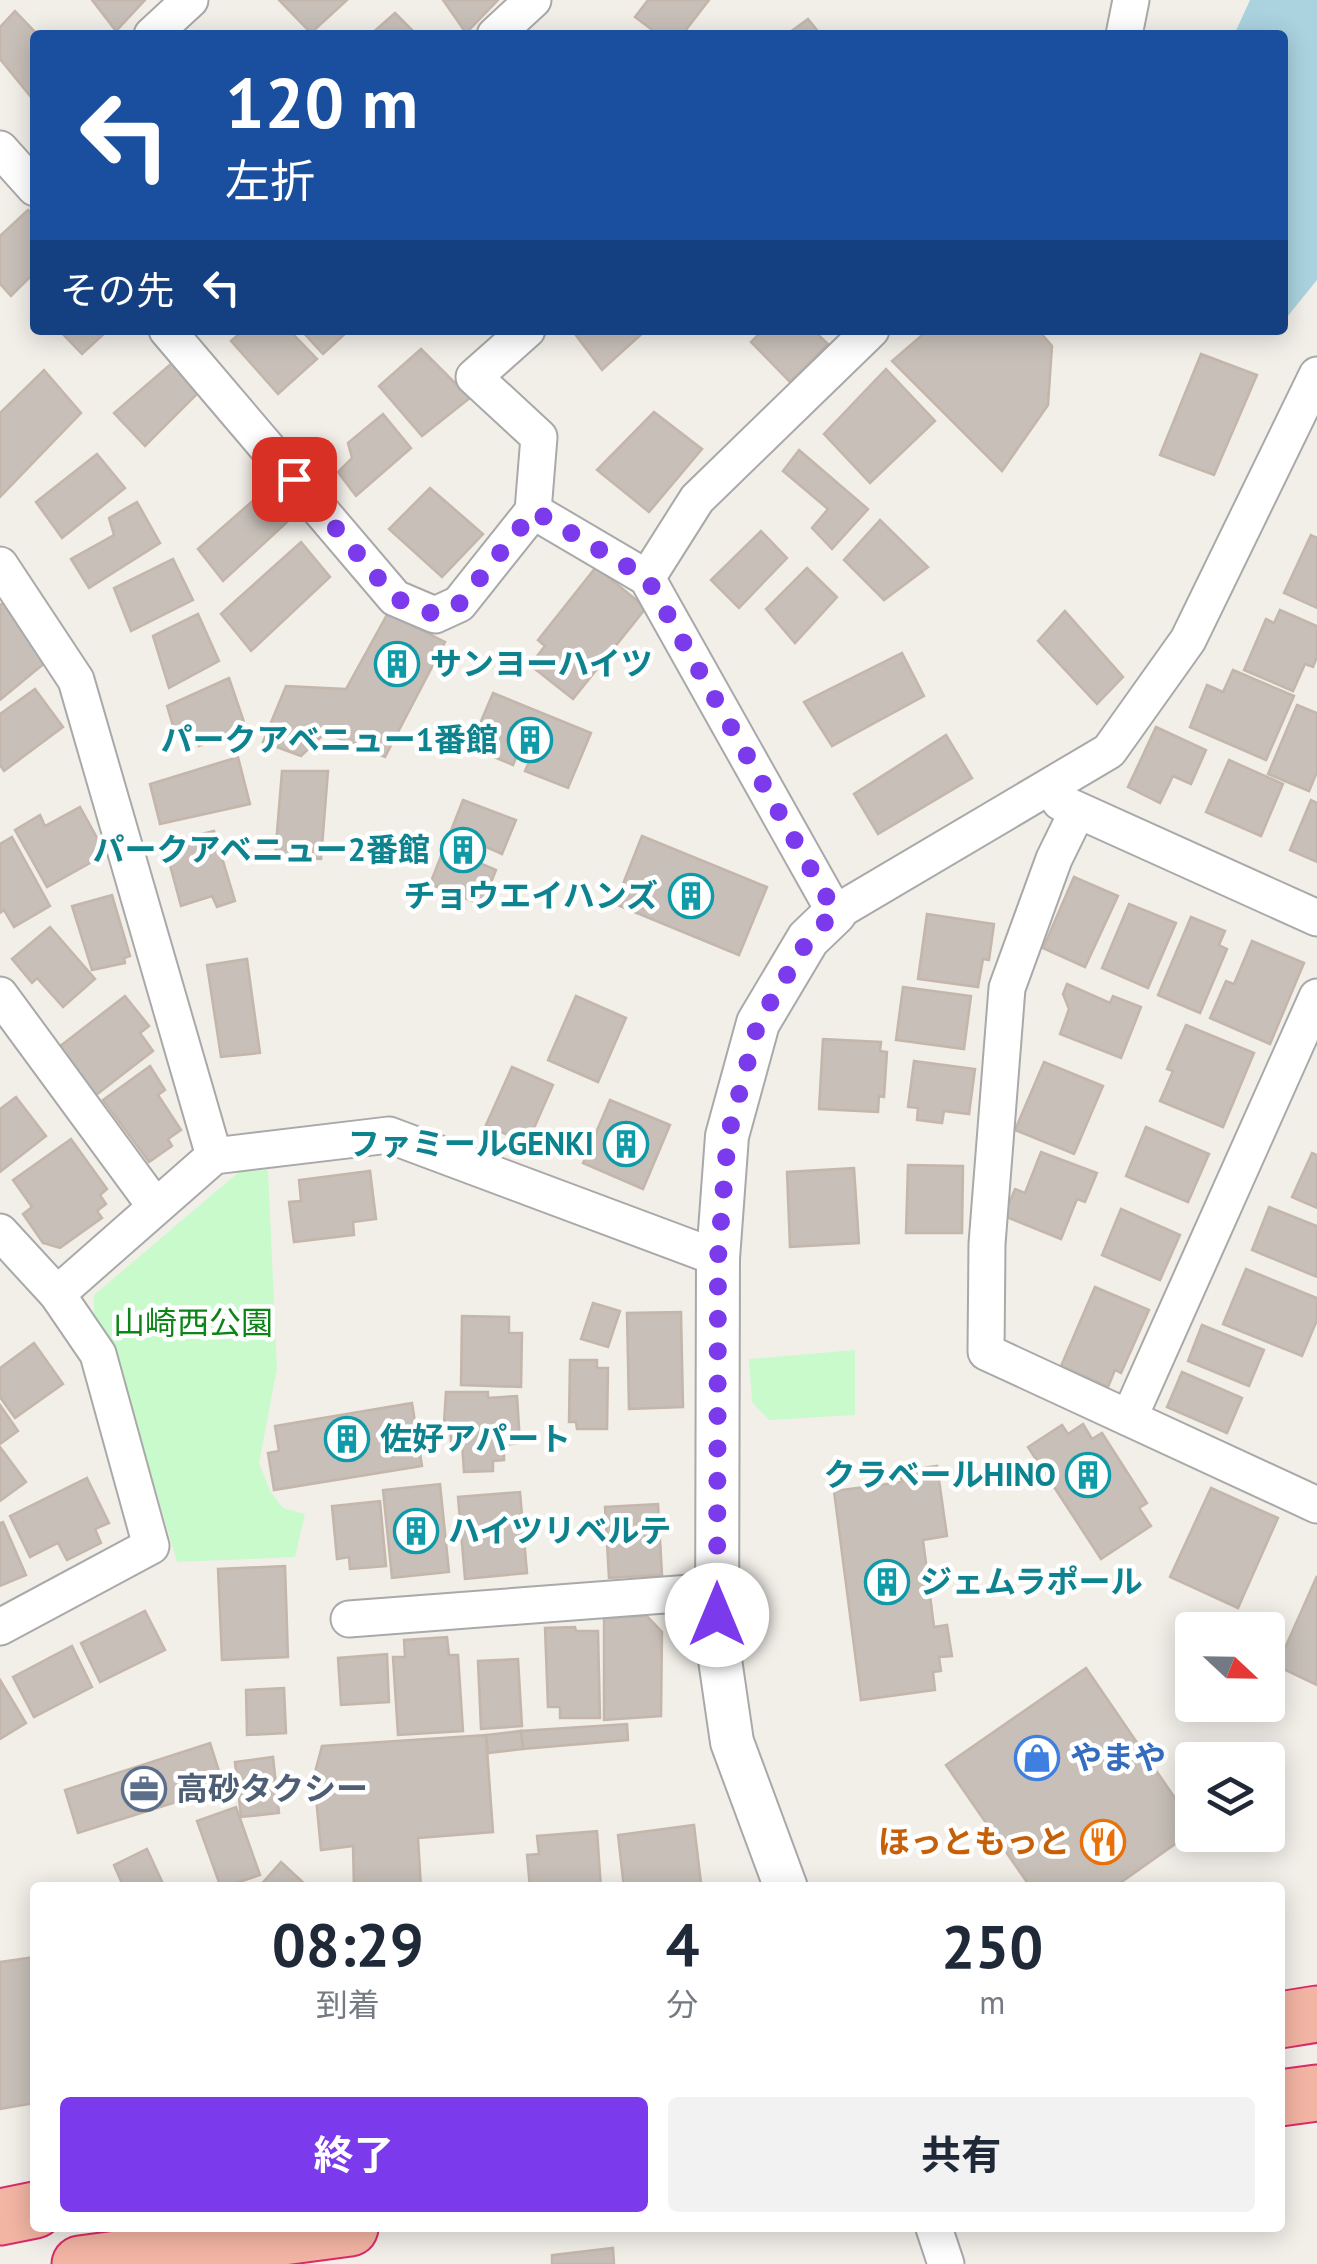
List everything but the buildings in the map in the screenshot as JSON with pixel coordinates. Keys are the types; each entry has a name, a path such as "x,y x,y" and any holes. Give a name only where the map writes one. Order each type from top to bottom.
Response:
{"highway":[{"path":"1285,2019 1317,2014"},
{"path":"1285,2097 1317,2093"},
{"path":"0,2217 30,2211"},
{"path":"80,2264 320,2232"}],"street":[{"path":"157,30 190,0"},
{"path":"500,30 533,0"},
{"path":"1125,30 1131,0"},
{"path":"172,335 395,598 436,615 459,604 534,511 539,436 474,377 520,335"},
{"path":"647,578 697,499 866,335"},
{"path":"784,1882 732,1742 717,1639 718,1258 728,1136 758,1023 808,940 835,912 1109,751 1188,640 1317,374"},
{"path":"534,511 647,578 835,912"},
{"path":"0,565 76,680 214,1156"},
{"path":"1042,791 1078,812 1317,918"},
{"path":"1078,812 1054,860 1007,988 988,1244 986,1352 1317,1505"},
{"path":"0,994 155,1206"},
{"path":"1128,1418 1317,997"},
{"path":"57,1294 214,1156 389,1135 718,1258"},
{"path":"0,1232 57,1294 98,1354 152,1546 0,1626"},
{"path":"349,1619 717,1591"},
{"path":"935,2232 946,2264"}],"green space":[{"name":"山崎西公園","path":"268,1170 277,1368 259,1463 270,1491 283,1508 305,1514 295,1557 177,1562 113,1344 94,1315 94,1295 240,1171"},
{"path":"855,1350 855,1415 769,1420 752,1402 749,1359"}],"water":[{"path":"1250,0 1317,0 1317,280 1288,316 1288,30 1236,30"}],"place":[{"name":"サンヨーハイツ","path":"397,664"},
{"name":"パークアベニュー1番館","path":"530,740"},
{"name":"パークアベニュー2番館","path":"463,850"},
{"name":"チョウエイハンズ","path":"691,896"},
{"name":"ファミールGENKI","path":"626,1144"},
{"name":"佐好アパート","path":"347,1439"},
{"name":"クラベールHINO","path":"1088,1475"},
{"name":"ハイツリベルテ","path":"416,1531"},
{"name":"ジェムラポール","path":"887,1582"},
{"name":"やまや","path":"1037,1758"},
{"name":"高砂タクシー","path":"144,1789"},
{"name":"ほっともっと","path":"1103,1842"}],"route":[{"path":"294,479 395,598 436,615 459,604 534,511 647,578 835,912 808,940 758,1023 728,1136 718,1258 717,1615"}]}
